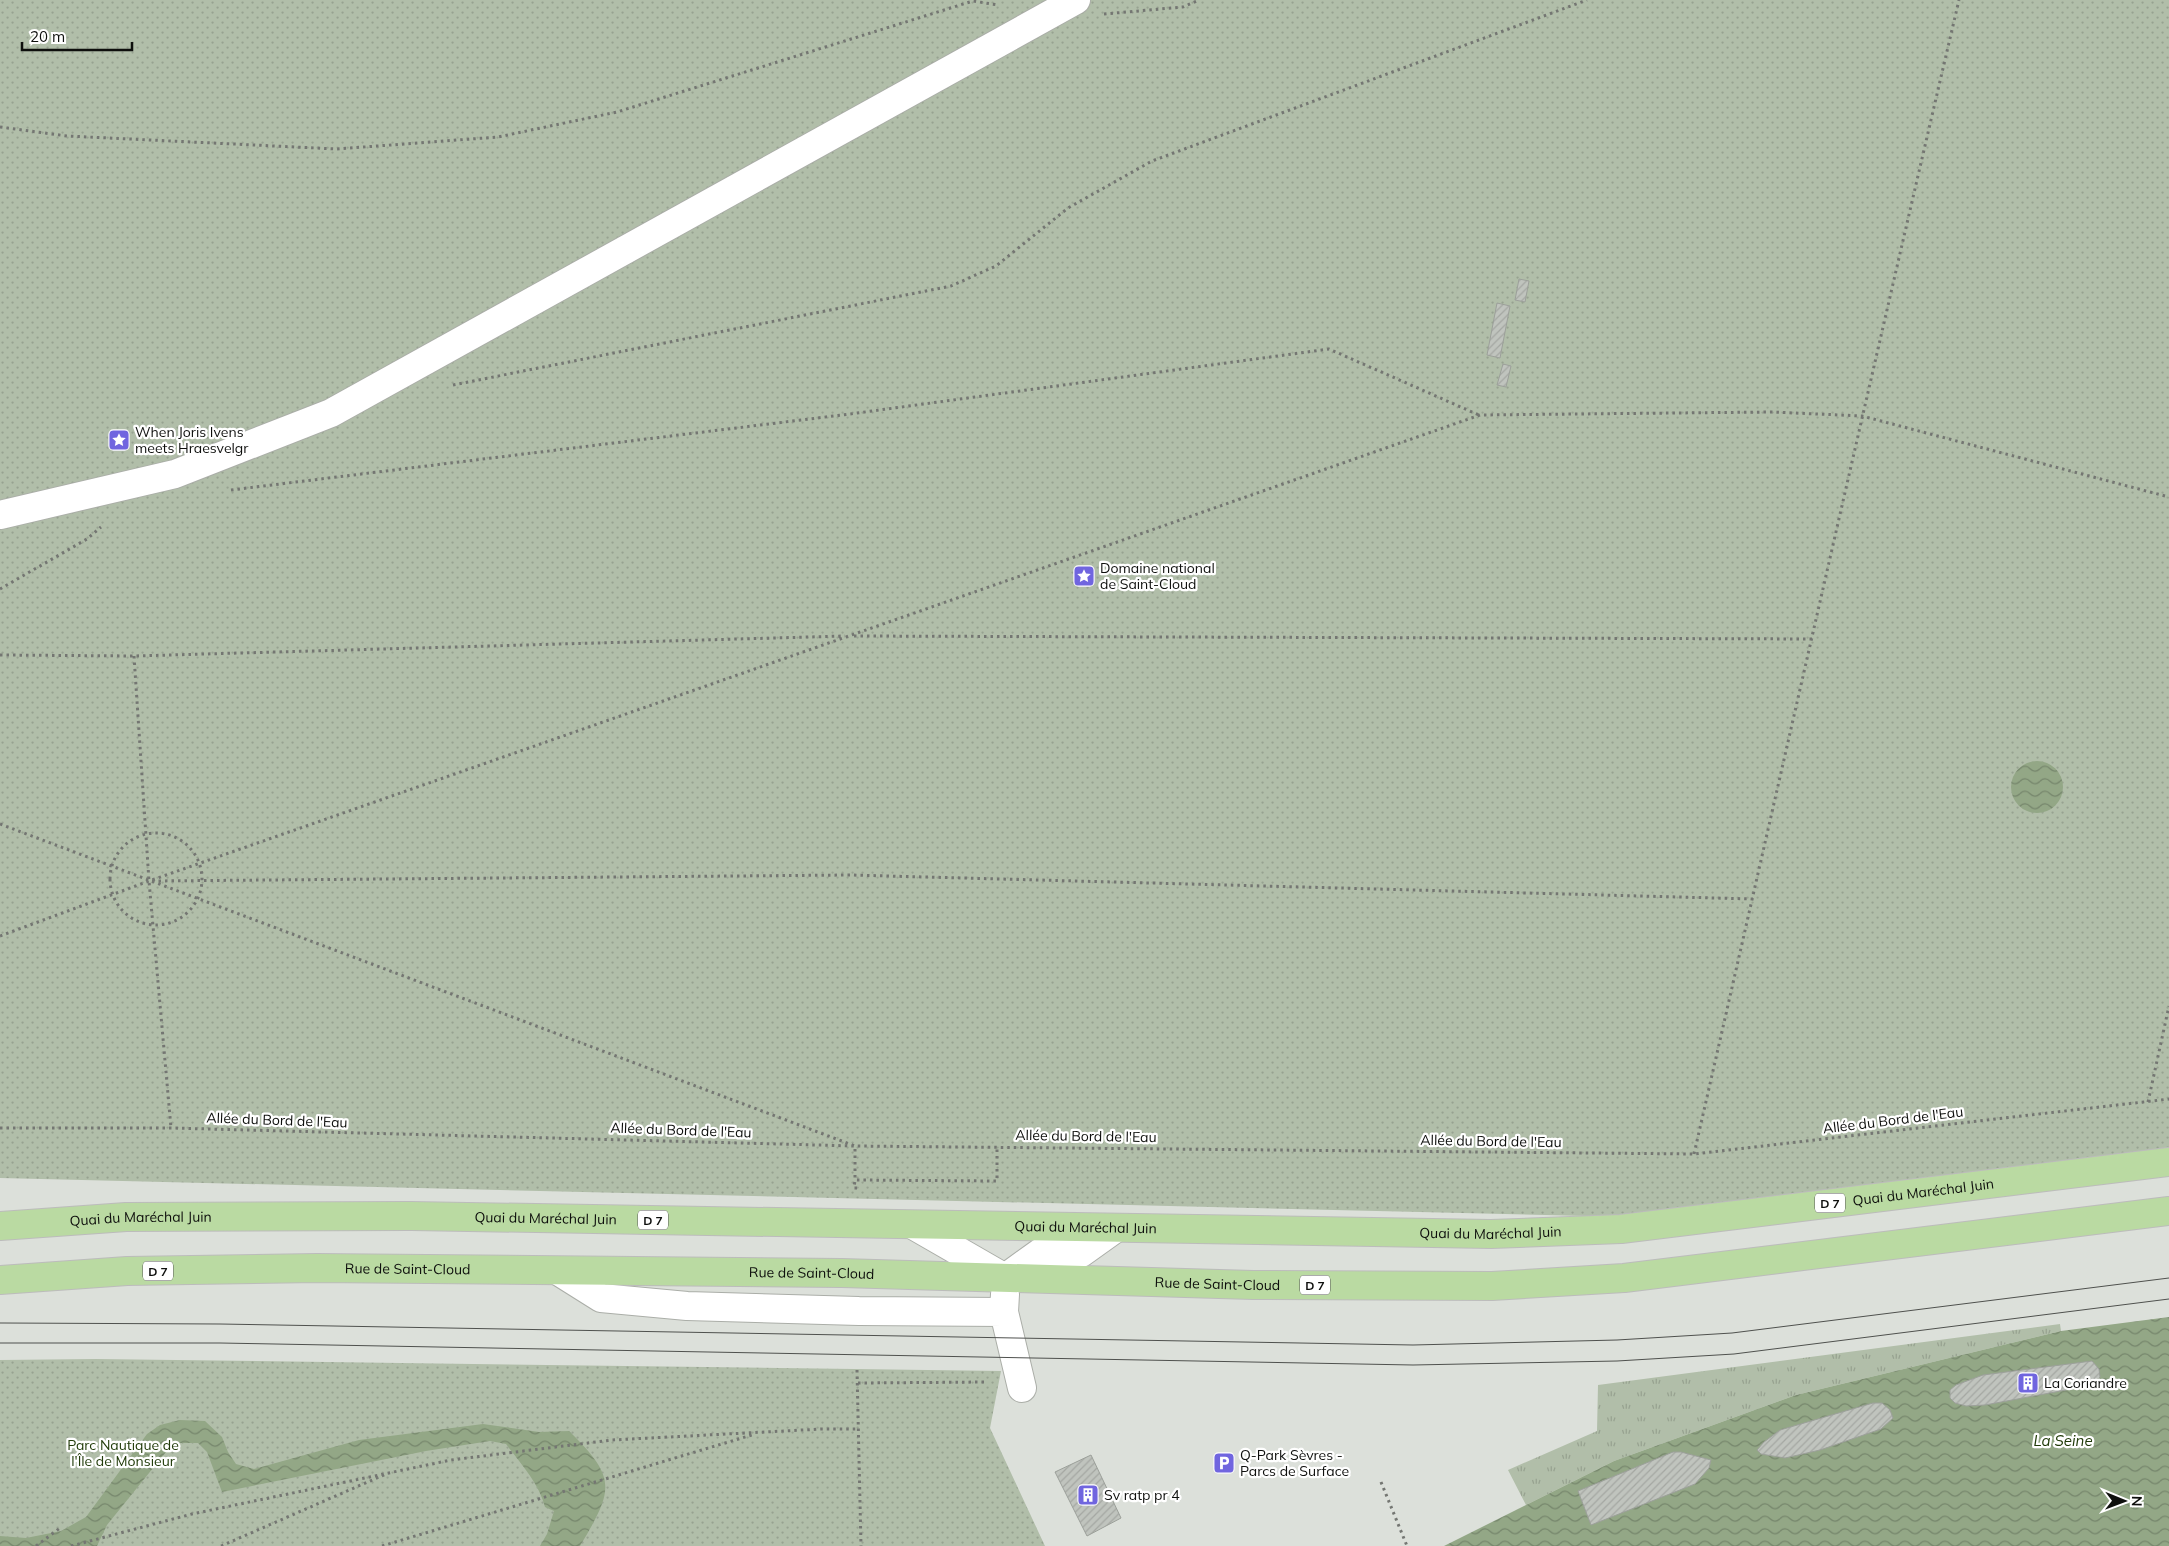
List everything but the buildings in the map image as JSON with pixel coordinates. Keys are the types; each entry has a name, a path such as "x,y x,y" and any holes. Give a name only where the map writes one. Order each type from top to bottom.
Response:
{"main road":[{"name":"Quai du Maréchal Juin","path":"0,1226 126,1217 401,1216 1491,1234 1621,1228 2169,1162"},
{"name":"Rue de Saint-Cloud","path":"0,1280 127,1271 218,1269 842,1273 1253,1285 1492,1286 1624,1278 2169,1211"}],"lane":[{"path":"0,515 175,474 331,413 1076,0"},
{"path":"913,1225 1005,1278"},
{"path":"1005,1278 1042,1252 1081,1253 1116,1228"},
{"path":"558,1271 600,1298 687,1306 859,1311 1004,1312"},
{"path":"1005,1278 1004,1312 1022,1388"}],"path":[{"path":"1103,14 1182,7 1199,0"},
{"path":"446,386 951,286 996,266 1068,208 1152,161 1587,0"},
{"path":"1694,1154 1959,0"},
{"path":"0,127 67,136 337,148 498,137 617,112 973,1 1010,7 1043,19"},
{"path":"230,490 850,414 1329,349 1480,415"},
{"path":"0,936 199,863 1480,415 1772,412 1862,416 2169,498"},
{"path":"0,589 87,539 106,523"},
{"path":"0,655 134,656 850,636 1813,639"},
{"path":"134,656 149,881 171,1128"},
{"path":"0,824 855,1146 854,1188 863,1188"},
{"path":"158,833 172,836 183,842 193,852 199,863 202,882 197,898 190,909 180,918 168,924 153,925 128,916 112,894 110,880 112,867 124,846 134,838 158,833"},
{"path":"149,881 850,875 1753,899"},
{"path":"2148,1102 2169,1006"},
{"name":"Allée du Bord de l'Eau","path":"0,1128 171,1128 855,1146 1694,1154 2169,1099"},
{"path":"855,1180 997,1181 997,1146"},
{"path":"857,1370 861,1546"},
{"path":"858,1383 998,1382 1022,1388"},
{"path":"70,1546 192,1514 451,1460 612,1440 822,1429 857,1429"},
{"path":"382,1546 760,1432"},
{"path":"221,1546 394,1471"},
{"path":"1381,1482 1407,1546"},
{"path":"36,1546 60,1528"}],"green space":[{"name":"Domaine national de Saint-Cloud","path":"0,0 2169,0 2169,1152 1669,1218 0,1178"},
{"path":"2060,1324 2061,1331 1796,1395 1614,1461 1526,1505 1508,1470 1597,1431 1598,1385"},
{"name":"Parc Nautique de l'Île de Monsieur","path":"96,1359 1001,1371 990,1428 1045,1546 0,1546 0,1360"}],"water":[{"path":"2037,761 2051,765 2059,773 2063,787 2059,801 2051,809 2037,813 2023,809 2015,801 2011,787 2015,773 2023,765"},
{"name":"La Seine","path":"2169,1317 2169,1546 1444,1546 1614,1461 1796,1395 2061,1331"},
{"path":"180,1420 205,1421 222,1437 228,1452 236,1464 254,1469 359,1440 483,1424 539,1432 569,1431 585,1447 603,1473 604,1497 599,1511 580,1546 540,1546 547,1534 554,1511 545,1507 534,1482 506,1444 490,1441 426,1451 222,1492 207,1452 198,1443 180,1443 166,1452 107,1525 97,1546 0,1546 0,1536 26,1538 61,1531 86,1517 147,1434 160,1425"}],"tram line":[{"path":"0,1323 220,1324 1413,1345 1617,1340 1732,1333 2169,1278"},
{"path":"0,1343 220,1343 1413,1365 1617,1361 1734,1354 2169,1299"}],"place":[{"name":"When Joris Ivens meets Hraesvelgr","path":"119,440"},
{"name":"Domaine national de Saint-Cloud","path":"1084,576"},
{"name":"La Coriandre","path":"2028,1383"},
{"name":"Q-Park Sèvres - Parcs de Surface","path":"1224,1463"},
{"name":"Sv ratp pr 4","path":"1088,1495"}]}
